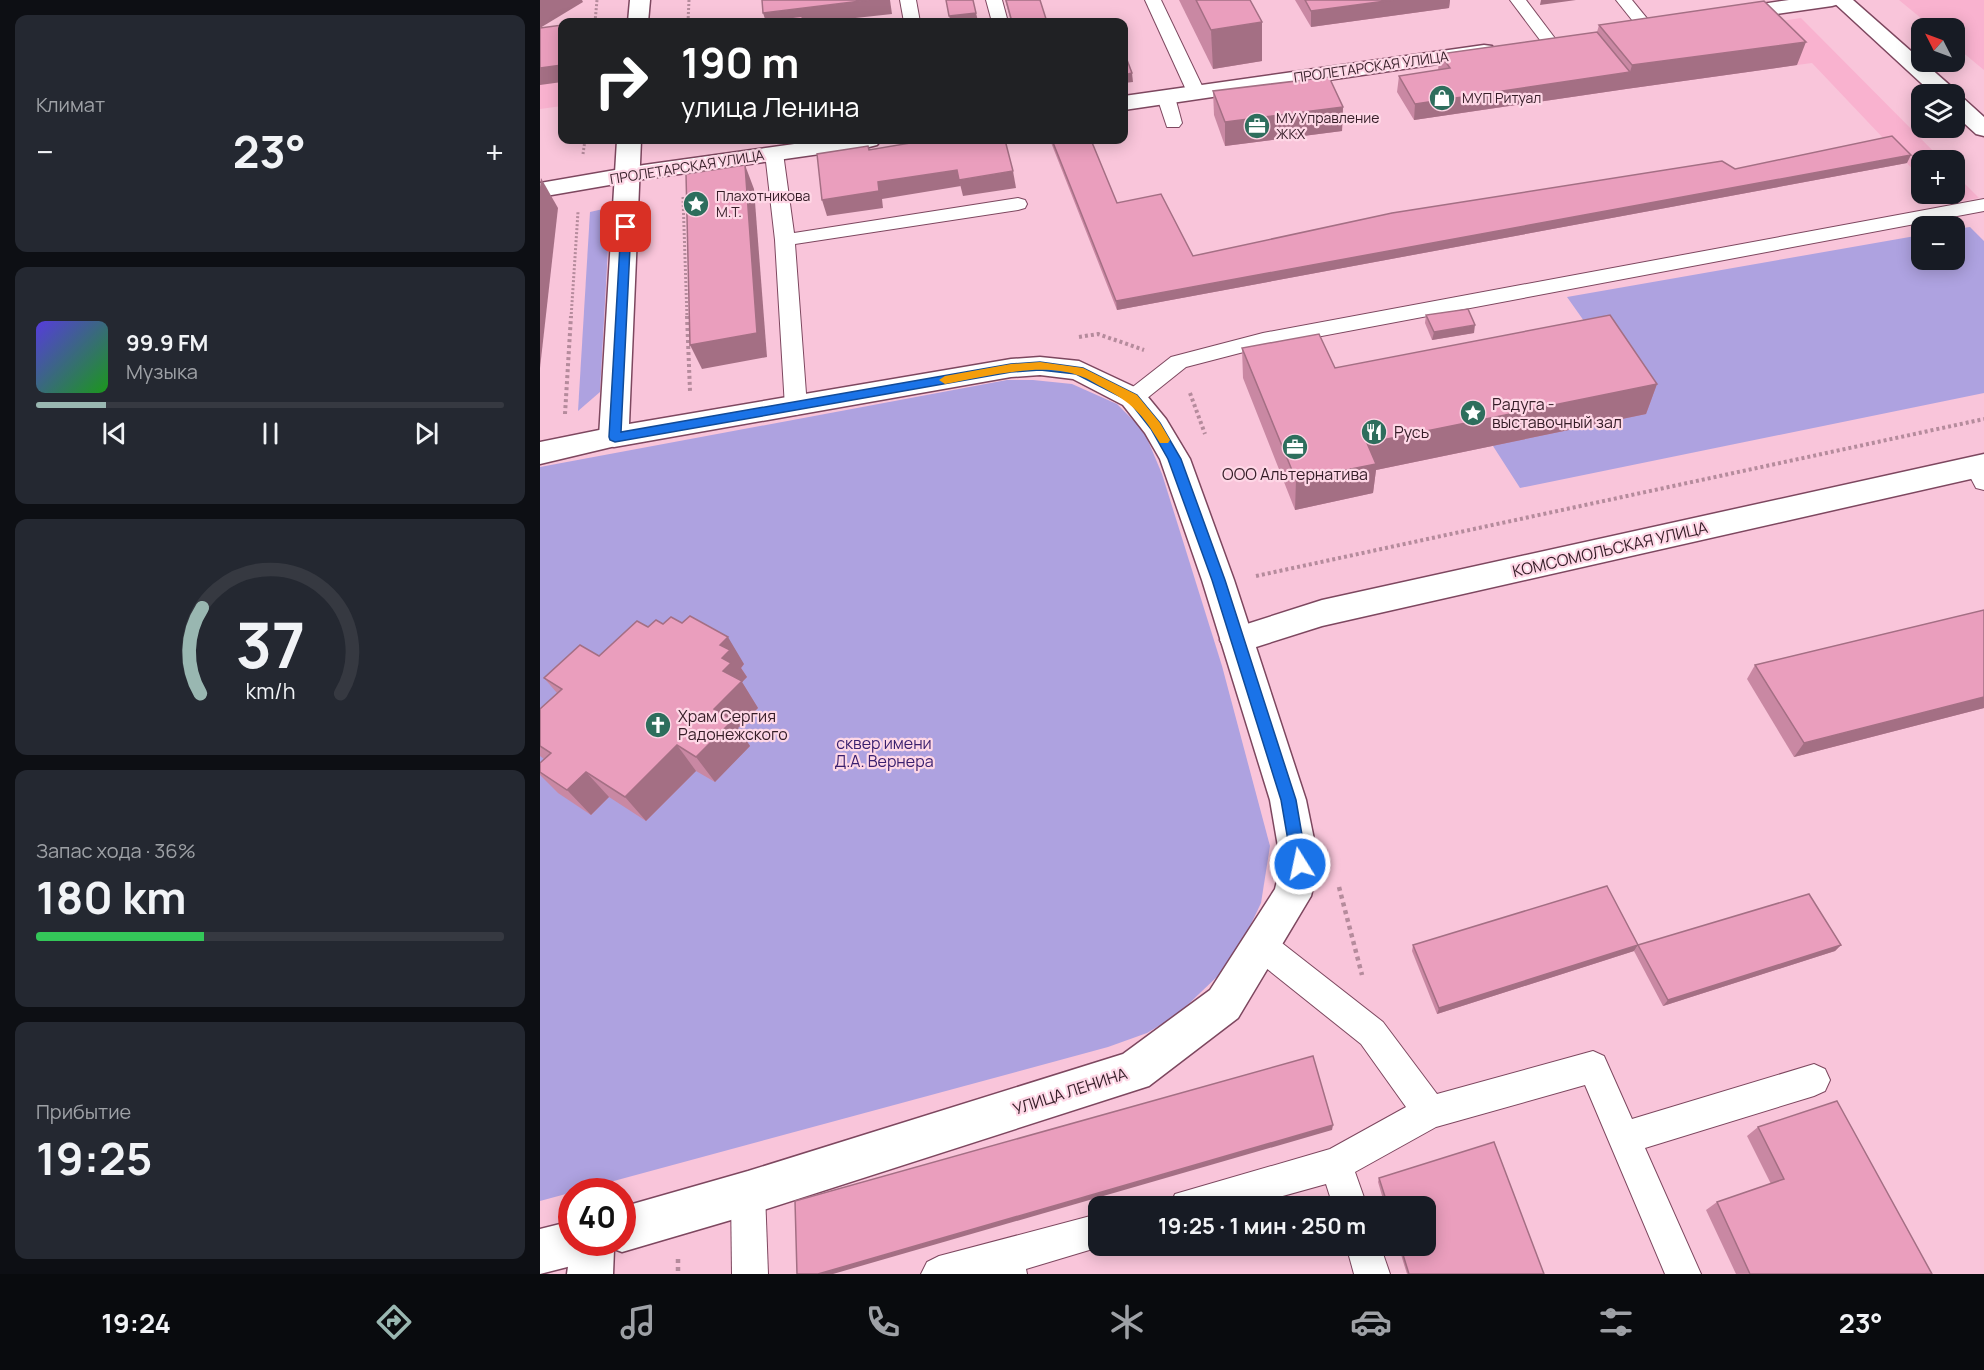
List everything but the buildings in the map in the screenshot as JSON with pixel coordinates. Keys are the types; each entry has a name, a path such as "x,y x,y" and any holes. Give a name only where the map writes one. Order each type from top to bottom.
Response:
{"street":[{"path":"638,18 640,0"},
{"path":"1705,18 1832,0"},
{"path":"1841,0 1935,84"},
{"path":"1625,30 1670,24"},
{"path":"1527,44 1571,38"},
{"name":"ПРОЛЕТАРСКАЯ УЛИЦА","path":"1128,102 1504,48"},
{"path":"1965,112 1984,129"},
{"path":"615,437 629,144"},
{"name":"ПРОЛЕТАРСКАЯ УЛИЦА","path":"540,190 683,166 840,144"},
{"name":"УЛИЦА ЛЕНИНА","path":"540,453 615,437 1011,368 1040,366 1079,370 1133,398 1156,426 1174,459 1254,634 1300,864 1292,896 1224,1004 1134,1071 748,1193 636,1226"},
{"name":"КОМСОМОЛЬСКАЯ УЛИЦА","path":"1254,634 1322,613 1982,471"},
{"path":"540,1252 558,1247"},
{"path":"590,1274 591,1256"}],"lane":[{"path":"908,0 911,18"},
{"path":"994,0 999,18"},
{"path":"1153,0 1196,92"},
{"path":"1518,0 1550,41"},
{"path":"1624,0 1646,27"},
{"path":"1166,97 1173,123"},
{"path":"774,153 785,240 796,407"},
{"path":"785,240 1018,204"},
{"path":"1133,398 1179,362 1263,340 1984,205"},
{"path":"1262,946 1372,1033 1430,1112"},
{"path":"1222,1196 1336,1164 1430,1112 1593,1067 1683,1274"},
{"path":"1624,1138 1814,1080"},
{"path":"1336,1164 1347,1196"},
{"path":"748,1193 750,1274"},
{"path":"939,1274 1008,1265 1088,1235"},
{"path":"1366,1256 1372,1274"}],"path":[{"path":"595,18 597,0"},
{"path":"688,18 689,0"},
{"path":"683,166 690,402"},
{"path":"565,420 581,184"},
{"path":"1075,338 1098,334 1179,362 1207,441"},
{"path":"1254,634 1255,576 1984,419"},
{"path":"1337,882 1365,985"}],"shaded area":[{"path":"1899,0 1984,0 1984,70 1965,54 1965,18 1921,18"},
{"path":"1801,18 1911,129 1911,138 1920,138 1932,150 1911,150 1911,167 1812,63 1797,65 1756,25"},
{"path":"558,38 558,107 540,109 540,40"},
{"path":"1965,184 1979,198 1965,201"}],"green space":[{"path":"603,209 610,213 600,392 578,411 590,212"},
{"path":"1970,227 1984,241 1984,393 1520,488 1493,446 1601,345 1567,297 1911,237 1911,270 1965,270 1965,228"},
{"name":"сквер имени Д.А. Вернера","path":"1007,380 1072,384 1117,404 1144,431 1162,474 1222,666 1270,846 1261,903 1242,943 1222,972 1177,1015 1147,1033 1108,1047 625,1178 558,1178 558,1196 540,1201 540,467"}],"slow traffic":[{"path":"945,380 1011,368 1040,366 1079,370 1133,398 1156,426 1164,440"}],"place":[{"name":"МУП Ритуал","path":"1442,98"},
{"name":"МУ Управление ЖКХ","path":"1257,126"},
{"name":"Плахотникова М.Т.","path":"696,204"},
{"name":"Радуга - выставочный зал","path":"1473,413"},
{"name":"Русь","path":"1374,432"},
{"name":"ООО Альтернатива","path":"1295,447"},
{"name":"Храм Сергия Радонежского","path":"658,725"}],"route":[{"path":"626,227 615,437 1011,368 1040,366 1079,370 1133,398 1156,426 1174,459 1218,580 1288,800 1300,864"}]}
